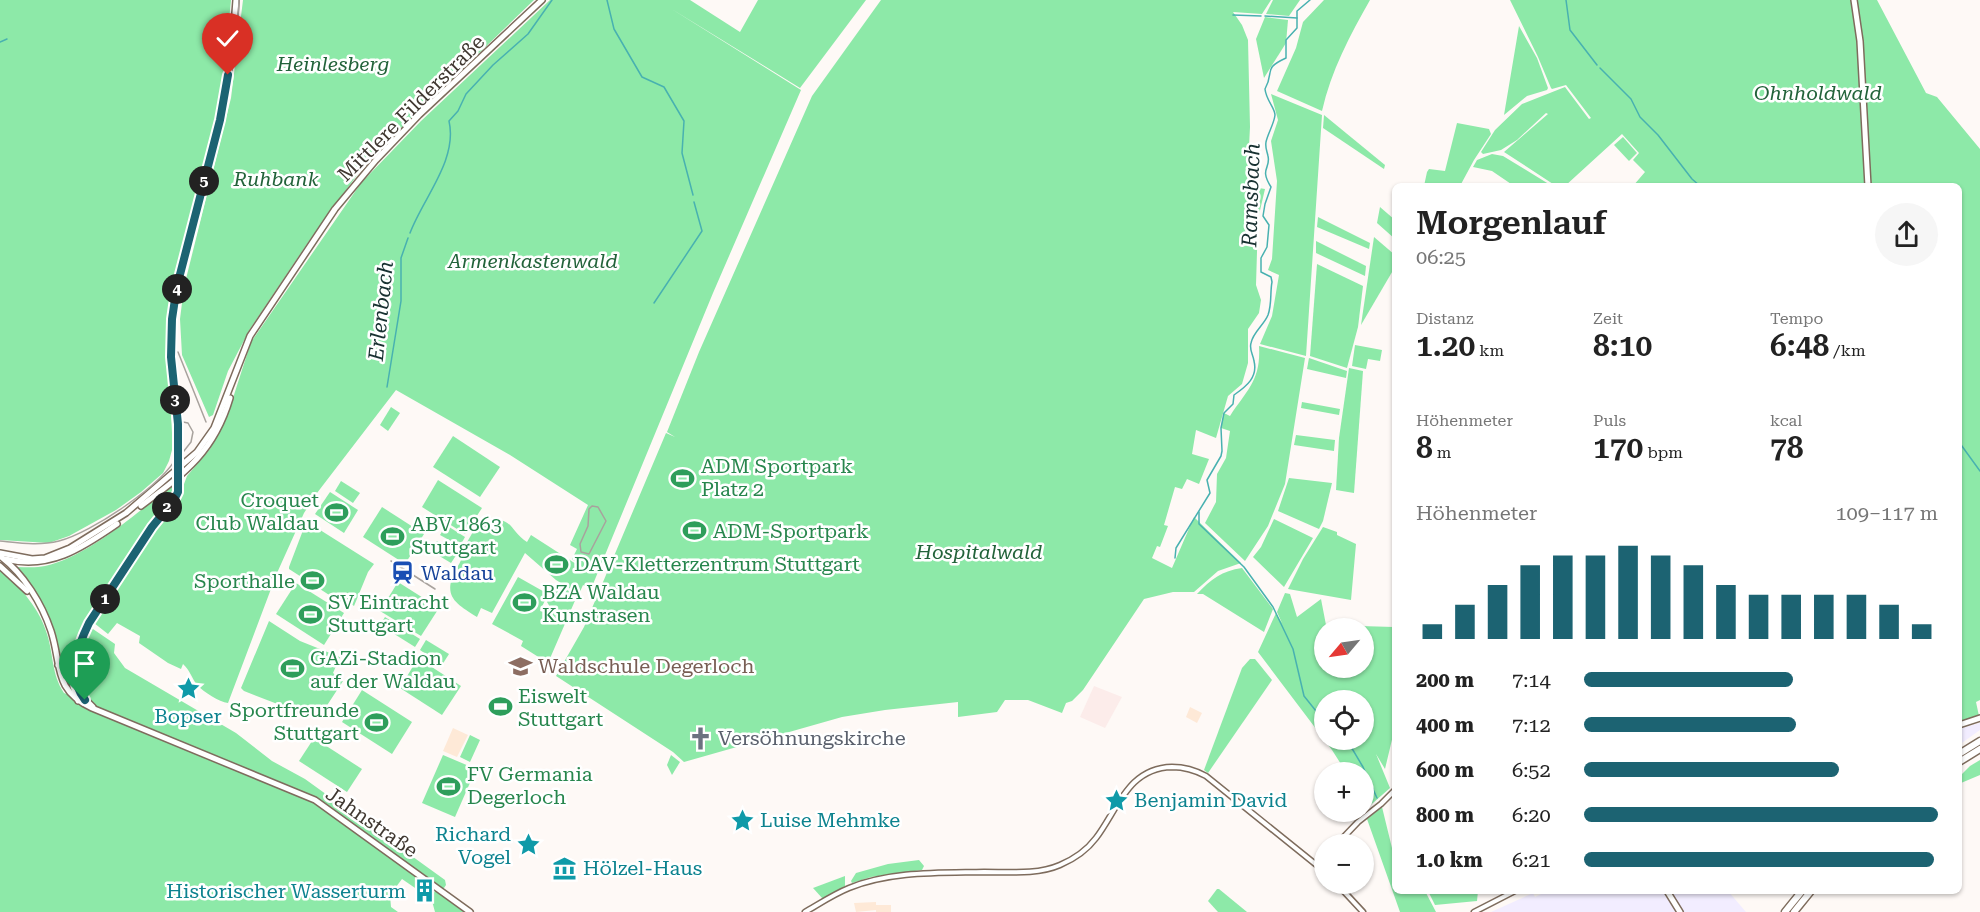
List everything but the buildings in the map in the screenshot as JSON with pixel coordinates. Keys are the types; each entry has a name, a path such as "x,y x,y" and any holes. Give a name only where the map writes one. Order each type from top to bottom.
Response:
{"highway":[{"path":"1962,752 1980,741"},
{"path":"1962,760 1980,749"},
{"path":"1785,912 1800,894"},
{"path":"1794,912 1809,894"}],"main road":[{"path":"78,701 73,676 82,637 152,527 174,500 178,488 177,416 171,357 172,319 179,279 225,97 236,0"},
{"name":"Mittlere Filderstraße","path":"1,556 26,563 45,562 59,557 95,538 136,510 178,473 214,428 250,336 334,209 358,180 419,116 542,0"},
{"path":"1854,0 1861,52 1868,183"},
{"name":"Mittlere Filderstraße","path":"1,556 45,558 64,551 126,513 198,459 214,437 226,411 236,369"},
{"path":"214,428 214,437"},
{"path":"178,451 187,457 197,452"},
{"path":"1,556 20,576 38,601 54,640 64,685 78,701"},
{"path":"20,576 22,567 26,563"},
{"path":"0,566 22,585 40,607"},
{"path":"58,665 64,668 74,665"},
{"path":"73,676 82,696 97,710"},
{"name":"Jahnstraße","path":"78,701 315,800 470,912"},
{"path":"1962,724 1980,718"},
{"path":"1669,894 1680,912"}],"street":[{"path":"805,912 849,888 892,877 928,873 1030,872 1060,865 1077,856 1093,842 1131,784 1142,775 1163,768 1187,768 1206,777 1314,862"},
{"path":"1347,834 1392,793"},
{"path":"1346,894 1363,912"},
{"path":"1474,912 1509,894"}],"shaded area":[{"path":"1094,686 1122,697 1105,728 1080,717"},
{"path":"1190,707 1202,713 1197,723 1186,717"},
{"path":"1980,723 1980,730 1962,743 1962,728"},
{"path":"453,728 468,735 457,757 443,751"},
{"path":"1531,894 1535,897 1541,894 1731,894 1746,912 1491,912"},
{"path":"876,902 876,905 891,905 891,912 876,912 876,910 856,912 854,903"}],"green space":[{"path":"0,0 231,0 222,93 167,320 172,433 172,450 169,461 163,473 116,510 69,536 49,543 0,540"},
{"path":"243,0 534,0 368,160 309,241 250,329 228,371 213,415 209,417 182,355 180,319 184,287 231,98"},
{"name":"Armenkastenwald","path":"550,0 690,0 740,32 758,0 866,0 800,88 670,8 801,90 713,293 591,589 583,585 579,594 556,580 525,553 492,613 481,608 477,617 457,603 451,592 452,578 461,560 462,551 478,523 482,526 499,520 504,521 527,542 531,535 587,571 572,559 577,549 570,545 588,505 510,455 396,390 304,513 277,573 228,703 220,701 197,685 183,664 181,669 168,663 139,643 140,636 117,623 108,634 94,623 119,587 160,519 177,503 187,476 210,449 232,401 251,342 361,183 421,121"},
{"name":"Hospitalwald","path":"881,0 1271,0 1262,14 1233,12 1248,40 1250,127 1247,186 1265,189 1258,219 1256,285 1261,300 1259,313 1248,329 1248,363 1242,384 1228,396 1216,438 1196,430 1192,454 1209,459 1199,484 1187,479 1182,489 1175,487 1164,525 1168,526 1160,547 1157,546 1152,558 1172,568 1194,517 1241,563 1218,571 1194,592 1173,592 1144,599 1083,690 1072,701 1066,703 1062,713 1028,700 1005,700 997,712 958,717 958,702 885,710 842,717 684,762 673,752 556,676 584,627 666,433 675,437 667,432 699,352 812,96"},
{"path":"1273,0 1300,0 1289,16 1266,14"},
{"path":"1324,0 1370,0 1342,54 1330,82 1322,111 1277,91 1296,48 1303,22"},
{"name":"Ohnholdwald","path":"1510,0 1877,0 1926,93 1937,97 1980,149 1980,700 1976,702 1979,716 1962,721 1962,183 1636,183 1645,172 1633,160 1639,153 1622,134 1568,183 1551,183 1504,152 1548,114 1546,113 1517,140 1501,150 1483,154 1481,152 1495,130 1522,104 1565,87 1589,119 1591,118 1566,85 1551,88"},
{"path":"1265,17 1288,20 1286,43 1264,78 1256,39"},
{"path":"1519,26 1537,58 1548,88 1527,96 1504,115"},
{"path":"1271,94 1322,115 1306,356 1260,344 1272,316 1279,275 1268,270 1272,259 1277,181 1271,141 1278,120"},
{"path":"1324,115 1385,165 1384,169 1323,128"},
{"path":"1457,123 1489,129 1491,134 1462,183 1425,183 1429,169 1445,171"},
{"path":"1623,137 1637,153 1629,161 1614,145"},
{"path":"1492,154 1503,156 1547,183 1510,183 1492,171 1473,167 1477,160"},
{"path":"1380,207 1392,217 1392,236 1377,223"},
{"path":"1318,217 1370,243 1369,249 1317,227"},
{"path":"1374,237 1392,252 1392,272 1361,325"},
{"path":"1316,241 1366,266 1365,276 1316,253"},
{"path":"1317,264 1363,286 1358,327 1347,368 1310,356"},
{"path":"1355,345 1382,350 1380,361 1368,359 1366,369 1352,366"},
{"path":"1259,346 1305,358 1285,484 1268,526 1245,561 1205,523 1216,502 1217,474 1226,458 1230,431 1221,428 1224,413 1230,416 1252,384 1258,367"},
{"path":"1309,358 1347,371 1346,378 1307,369"},
{"path":"1349,368 1363,371 1354,493 1336,490 1339,438"},
{"path":"1302,402 1340,409 1339,415 1301,408"},
{"path":"391,407 400,413 388,431 380,425"},
{"path":"1296,435 1335,440 1334,451 1294,445"},
{"path":"453,436 500,467 480,497 433,467"},
{"path":"1289,478 1332,483 1319,529 1278,511"},
{"path":"438,480 482,508 465,534 422,507"},
{"path":"341,481 360,493 353,503 335,491"},
{"path":"171,486 174,488 172,495 158,511 85,624 72,661 66,664 61,662 50,622 33,591 16,567 45,566 78,554 111,533"},
{"name":"Croquet Club Waldau","path":"330,492 358,510 344,533 315,514"},
{"name":"ABV 1863 Stuttgart","path":"382,507 424,534 405,564 363,537"},
{"path":"1274,519 1313,538 1284,587 1253,557 1261,547"},
{"path":"309,523 374,564 368,572 354,606 343,598 340,602 289,569 305,525"},
{"path":"446,525 465,537 460,546 440,535"},
{"path":"1323,527 1337,532 1337,535 1356,544 1351,600 1288,589"},
{"path":"437,541 457,554 451,563 431,551"},
{"path":"0,568 5,570 40,616 47,634 57,678 64,693 78,698 78,662 90,627 115,644 114,653 125,668 236,733 272,761 305,779 445,880 446,885 440,894 468,912 435,912 430,899 435,891 424,883 418,890 402,879 390,895 391,907 398,912 0,912"},
{"path":"1242,568 1273,609 1264,632 1203,594 1197,594 1217,576"},
{"path":"518,577 548,594 540,611 544,612 546,608 549,609 547,602 552,592 567,590 577,596 548,663 521,646 523,641 492,624"},
{"path":"398,582 439,608 421,636 380,611"},
{"name":"SV Eintracht Stuttgart","path":"296,583 344,613 324,645 276,614"},
{"path":"1285,593 1290,594 1297,617 1321,599 1325,618 1314,618 1314,678 1374,678 1374,626 1392,627 1392,740 1385,769 1376,754 1390,788 1374,802 1374,762 1340,762 1332,750 1374,750 1374,690 1314,690 1314,726 1258,652 1276,613 1282,623 1277,612"},
{"path":"385,617 420,639 415,647 380,625"},
{"name":"GAZi-Stadion auf der Waldau","path":"269,621 300,641 340,657 333,673 343,681 324,710 314,709 302,717 295,714 293,710 241,688"},
{"path":"426,640 449,654 442,665 420,650"},
{"path":"418,658 461,686 442,715 400,688"},
{"path":"1250,659 1255,659 1272,680 1208,773 1204,770 1242,668"},
{"name":"Sportfreunde Stuttgart","path":"362,690 412,722 392,754 342,722"},
{"path":"470,735 480,740 470,762 460,757"},
{"path":"314,738 362,769 347,792 299,761"},
{"name":"FV Germania Degerloch","path":"443,755 476,769 455,817 422,803"},
{"path":"671,755 680,762 672,775 667,765"},
{"path":"1980,760 1980,775 1962,783 1962,774"},
{"path":"1382,807 1392,848 1392,889 1374,834 1368,822 1374,822 1374,813"},
{"path":"919,860 924,866 922,870 871,877 852,883 851,881 856,873 888,864"},
{"path":"845,876 845,886 823,899 813,888"},
{"path":"1217,889 1247,912 1218,912 1208,901"},
{"path":"1394,894 1427,894 1436,912 1400,912"},
{"path":"1430,894 1478,894 1477,901 1435,905"}],"waterway":[{"name":"Erlenbach","path":"410,233 438,178 449,150 449,121 458,111 466,94 493,65 528,34 552,0"},
{"path":"607,0 614,29 642,77 664,87 684,121 682,153 693,195"},
{"name":"Ramsbach","path":"1175,558 1176,548 1210,493 1207,480 1221,456 1221,428 1224,413 1233,404 1234,395 1247,385 1253,376 1255,367 1251,343 1269,311 1272,282 1271,277 1261,272 1261,258 1267,247 1269,225 1263,216 1271,187 1266,176 1268,160 1266,144 1275,115 1265,89 1271,68 1286,58 1286,40 1297,28 1297,11 1310,0"},
{"path":"1566,0 1570,30 1597,65"},
{"path":"1233,15 1261,16"},
{"path":"1265,16 1297,18"},
{"path":"0,42 7,39"},
{"path":"1600,68 1631,99 1640,117 1658,135 1697,183"},
{"path":"654,303 702,231 694,202"},
{"name":"Erlenbach","path":"387,387 401,301 401,258 408,238"},
{"path":"1962,446 1980,471"},
{"path":"1199,512 1199,524 1244,567 1273,607 1293,649 1304,696 1314,708"},
{"path":"1353,750 1377,798"}],"tram line":[{"path":"0,541 30,544 52,543 73,536 107,518 142,493 158,480 178,455 182,429 173,329 181,282 229,90 239,0"},
{"path":"178,352 206,422"},
{"path":"177,424 188,423 193,432 191,442 180,456"},
{"path":"592,506 598,507 606,521 589,554 581,552 580,544 588,526 589,509 592,506"},
{"path":"391,561 435,589"}],"place":[{"name":"ADM Sportpark Platz 2","path":"683,478"},
{"name":"Croquet Club Waldau","path":"337,512"},
{"name":"ADM-Sportpark","path":"695,531"},
{"name":"ABV 1863 Stuttgart","path":"393,536"},
{"name":"DAV-Kletterzentrum Stuttgart","path":"556,564"},
{"name":"Waldau","path":"403,573"},
{"name":"Sporthalle","path":"313,581"},
{"name":"BZA Waldau Kunstrasen","path":"524,603"},
{"name":"SV Eintracht Stuttgart","path":"310,614"},
{"name":"Waldschule Degerloch","path":"520,666"},
{"name":"GAZi-Stadion auf der Waldau","path":"292,669"},
{"name":"Bopser","path":"188,688"},
{"name":"Eiswelt Stuttgart","path":"500,707"},
{"name":"Sportfreunde Stuttgart","path":"377,722"},
{"name":"Versöhnungskirche","path":"700,738"},
{"name":"FV Germania Degerloch","path":"449,786"},
{"name":"Benjamin David","path":"1116,800"},
{"name":"Luise Mehmke","path":"742,820"},
{"name":"Richard Vogel","path":"529,845"},
{"name":"Hölzel-Haus","path":"565,868"},
{"name":"Historischer Wasserturm","path":"424,891"}],"route":[{"path":"85,700 73,676 82,637 152,527 178,492 178,424 171,357 172,319 177,286 220,120 228,75"}],"park label":[{"name":"Heinlesberg","path":"333,64"},
{"name":"Ruhbank","path":"276,179"}]}
